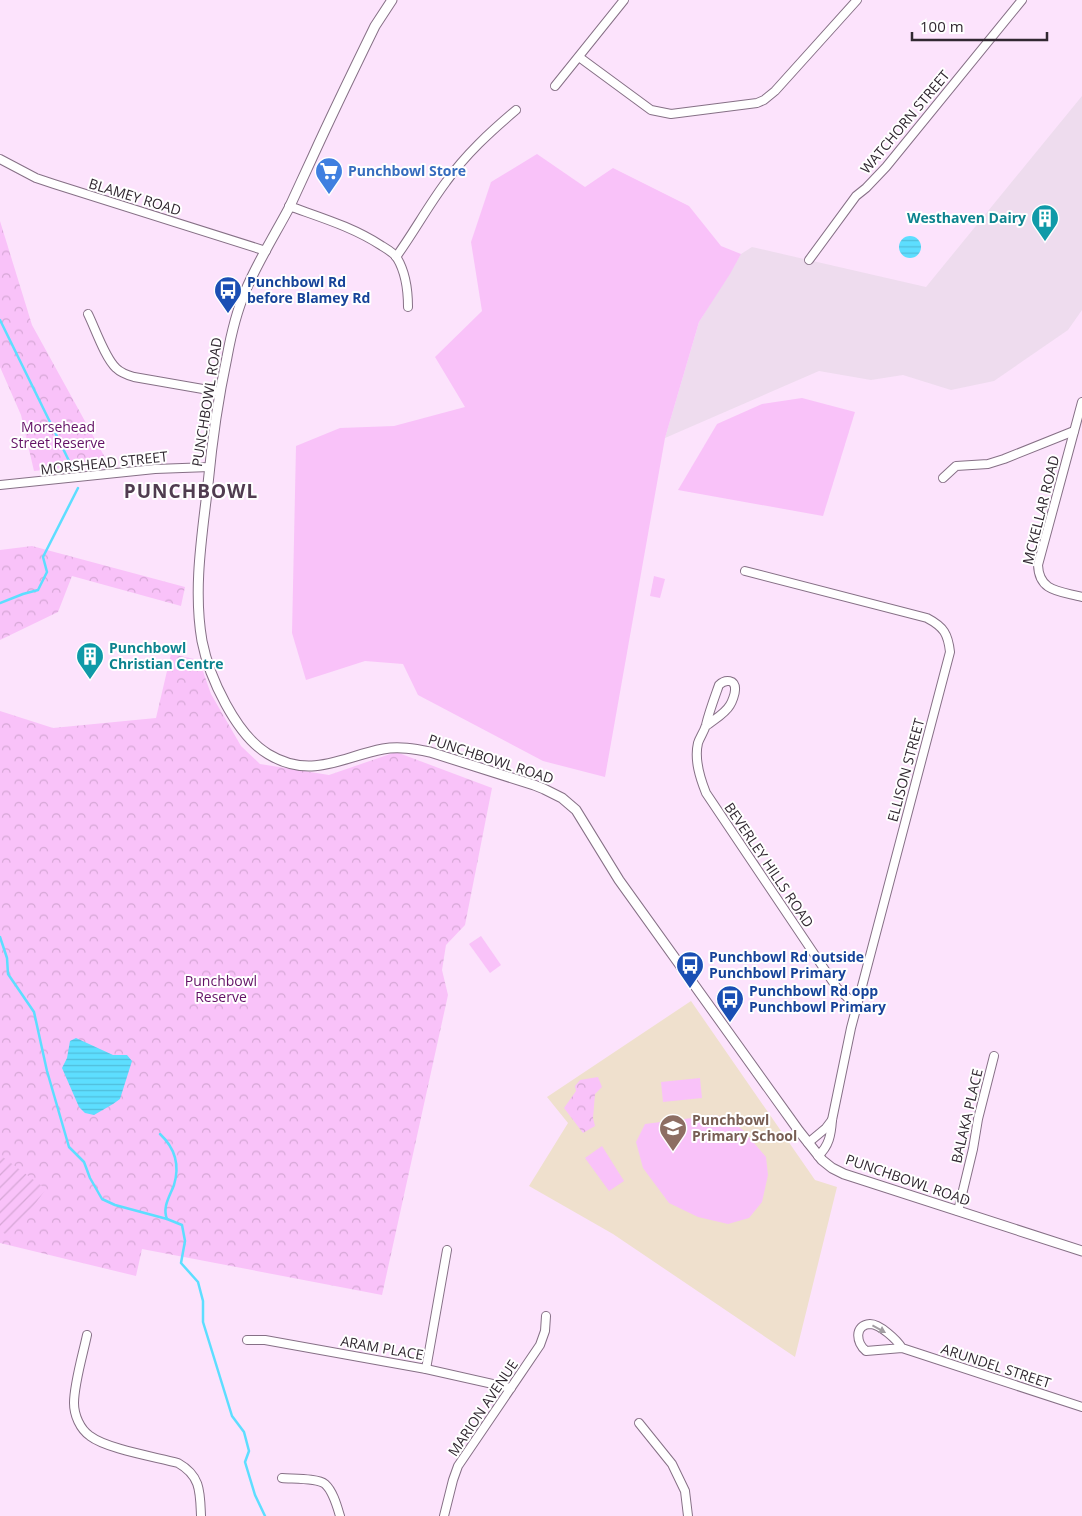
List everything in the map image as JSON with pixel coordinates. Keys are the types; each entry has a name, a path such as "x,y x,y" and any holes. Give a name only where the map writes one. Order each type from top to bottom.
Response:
{"street":[{"name":"PUNCHBOWL ROAD","path":"392,0 375,26 289,206 245,292 237,313 220,392 210,467 198,595 204,650 212,674 226,702 245,733 266,753 290,764 322,766 382,749 416,749 534,785 562,798 581,817 619,880 818,1156 832,1168 844,1174 1082,1252"},
{"path":"554,86 624,0"},
{"path":"579,57 651,110 658,112 671,114 757,103 775,91 857,0"},
{"name":"WATCHORN STREET","path":"809,260 856,196 886,167 1022,0"},
{"path":"396,256 462,161 490,132 516,110"},
{"name":"BLAMEY ROAD","path":"0,159 36,178 266,251"},
{"path":"289,206 347,226 370,238 396,256 408,289 408,307"},
{"path":"88,314 109,360 115,368 123,373 134,377 220,392"},
{"name":"MCKELLAR ROAD","path":"1082,402 1038,565 1038,576 1050,588 1082,597"},
{"path":"943,478 954,462 988,464 1074,431"},
{"name":"MORSHEAD STREET","path":"0,485 155,469 210,467"},
{"name":"ELLISON STREET","path":"745,571 927,618 938,624 949,640 950,652 851,1028 832,1120 831,1134 825,1150 818,1156"},
{"name":"BEVERLEY HILLS ROAD","path":"706,726 730,706 735,690 732,682 728,680 719,685 707,716 706,726 698,743 697,753 701,778 709,798 837,988 848,998 858,1003"},
{"name":"BALAKA PLACE","path":"958,1211 994,1056"},
{"path":"808,1143 826,1128 832,1120"},
{"path":"426,1369 447,1250"},
{"name":"MARION AVENUE","path":"444,1516 458,1466 540,1345 545,1331 546,1316"},
{"name":"ARUNDEL STREET","path":"902,1348 897,1340 878,1326 871,1324 864,1326 859,1332 859,1344 866,1351 902,1348 1082,1407"},
{"path":"87,1335 74,1397 75,1411 83,1429 100,1442 178,1463 186,1468 194,1474 198,1484 201,1516"},
{"name":"ARAM PLACE","path":"247,1340 265,1340 426,1369 511,1388"},
{"path":"640,1423 672,1464 686,1491 688,1516"},
{"path":"282,1478 316,1480 324,1483 340,1516"}],"shaded area":[{"path":"1082,96 1082,310 1068,330 994,381 951,390 903,375 871,380 819,371 665,438 699,322 741,254 752,247 926,287"},
{"name":"Punchbowl Primary School","path":"691,1001 815,1180 837,1187 795,1357 613,1234 529,1186 568,1123 547,1097"}],"green space":[{"path":"537,154 585,187 613,168 689,206 721,246 741,254 699,322 665,438 605,777 543,761 418,695 403,664 365,661 306,680 292,633 296,446 340,428 394,426 465,407 435,357 482,311 471,242 491,182"},
{"name":"Morsehead Street Reserve","path":"0,221 32,325 108,463 34,471 21,415 0,367"},
{"path":"802,398 855,412 823,516 678,490 717,424 762,404"},
{"path":"32,546 185,587 181,606 72,576 58,612 0,640 0,550"},
{"path":"654,576 665,579 660,598 650,596"},
{"name":"Punchbowl Reserve","path":"171,654 199,660 211,694 241,746 260,764 329,775 396,752 492,788 465,925 446,945 442,970 448,995 382,1295 142,1249 136,1276 0,1243 0,711 53,728 156,718"},
{"path":"481,936 501,965 490,973 469,944"},
{"path":"598,1077 602,1087 595,1094 593,1118 595,1126 583,1133 564,1108 576,1091 575,1086 580,1080"},
{"path":"700,1078 702,1098 663,1102 661,1082"},
{"path":"715,1115 726,1118 743,1130 766,1157 768,1175 762,1202 749,1218 728,1224 698,1217 669,1203 643,1168 636,1142 645,1124"},
{"path":"602,1146 624,1181 609,1191 585,1158"},
{"path":"0,1155 46,1189 10,1238 0,1230"}],"water":[{"path":"910,236 918,239 921,247 918,255 910,258 902,255 899,247 902,239"},
{"path":"76,1038 113,1055 127,1055 132,1061 120,1099 94,1115 85,1113 79,1107 62,1068 67,1058 70,1041"}],"waterway":[{"path":"0,320 72,467"},
{"path":"0,603 38,590 47,572 43,557 78,488"},
{"path":"0,937 7,958 8,974 34,1012 47,1071 69,1147 84,1162 90,1178 102,1199 115,1205 182,1225 185,1241 181,1263 198,1282 203,1301 203,1322 232,1416 244,1432 249,1451 245,1462 255,1495 265,1516"},
{"path":"160,1134 173,1151 176,1164 176,1178 165,1210 167,1219"}],"place":[{"name":"Punchbowl Store","path":"329,195"},
{"name":"Westhaven Dairy","path":"1045,242"},
{"name":"Punchbowl Rd before Blamey Rd","path":"228,314"},
{"name":"Punchbowl Christian Centre","path":"90,680"},
{"name":"Punchbowl Rd outside Punchbowl Primary","path":"690,989"},
{"name":"Punchbowl Rd opp Punchbowl Primary","path":"730,1023"},
{"name":"Punchbowl Primary School","path":"673,1152"}],"district":[{"name":"PUNCHBOWL","path":"191,491"}]}
